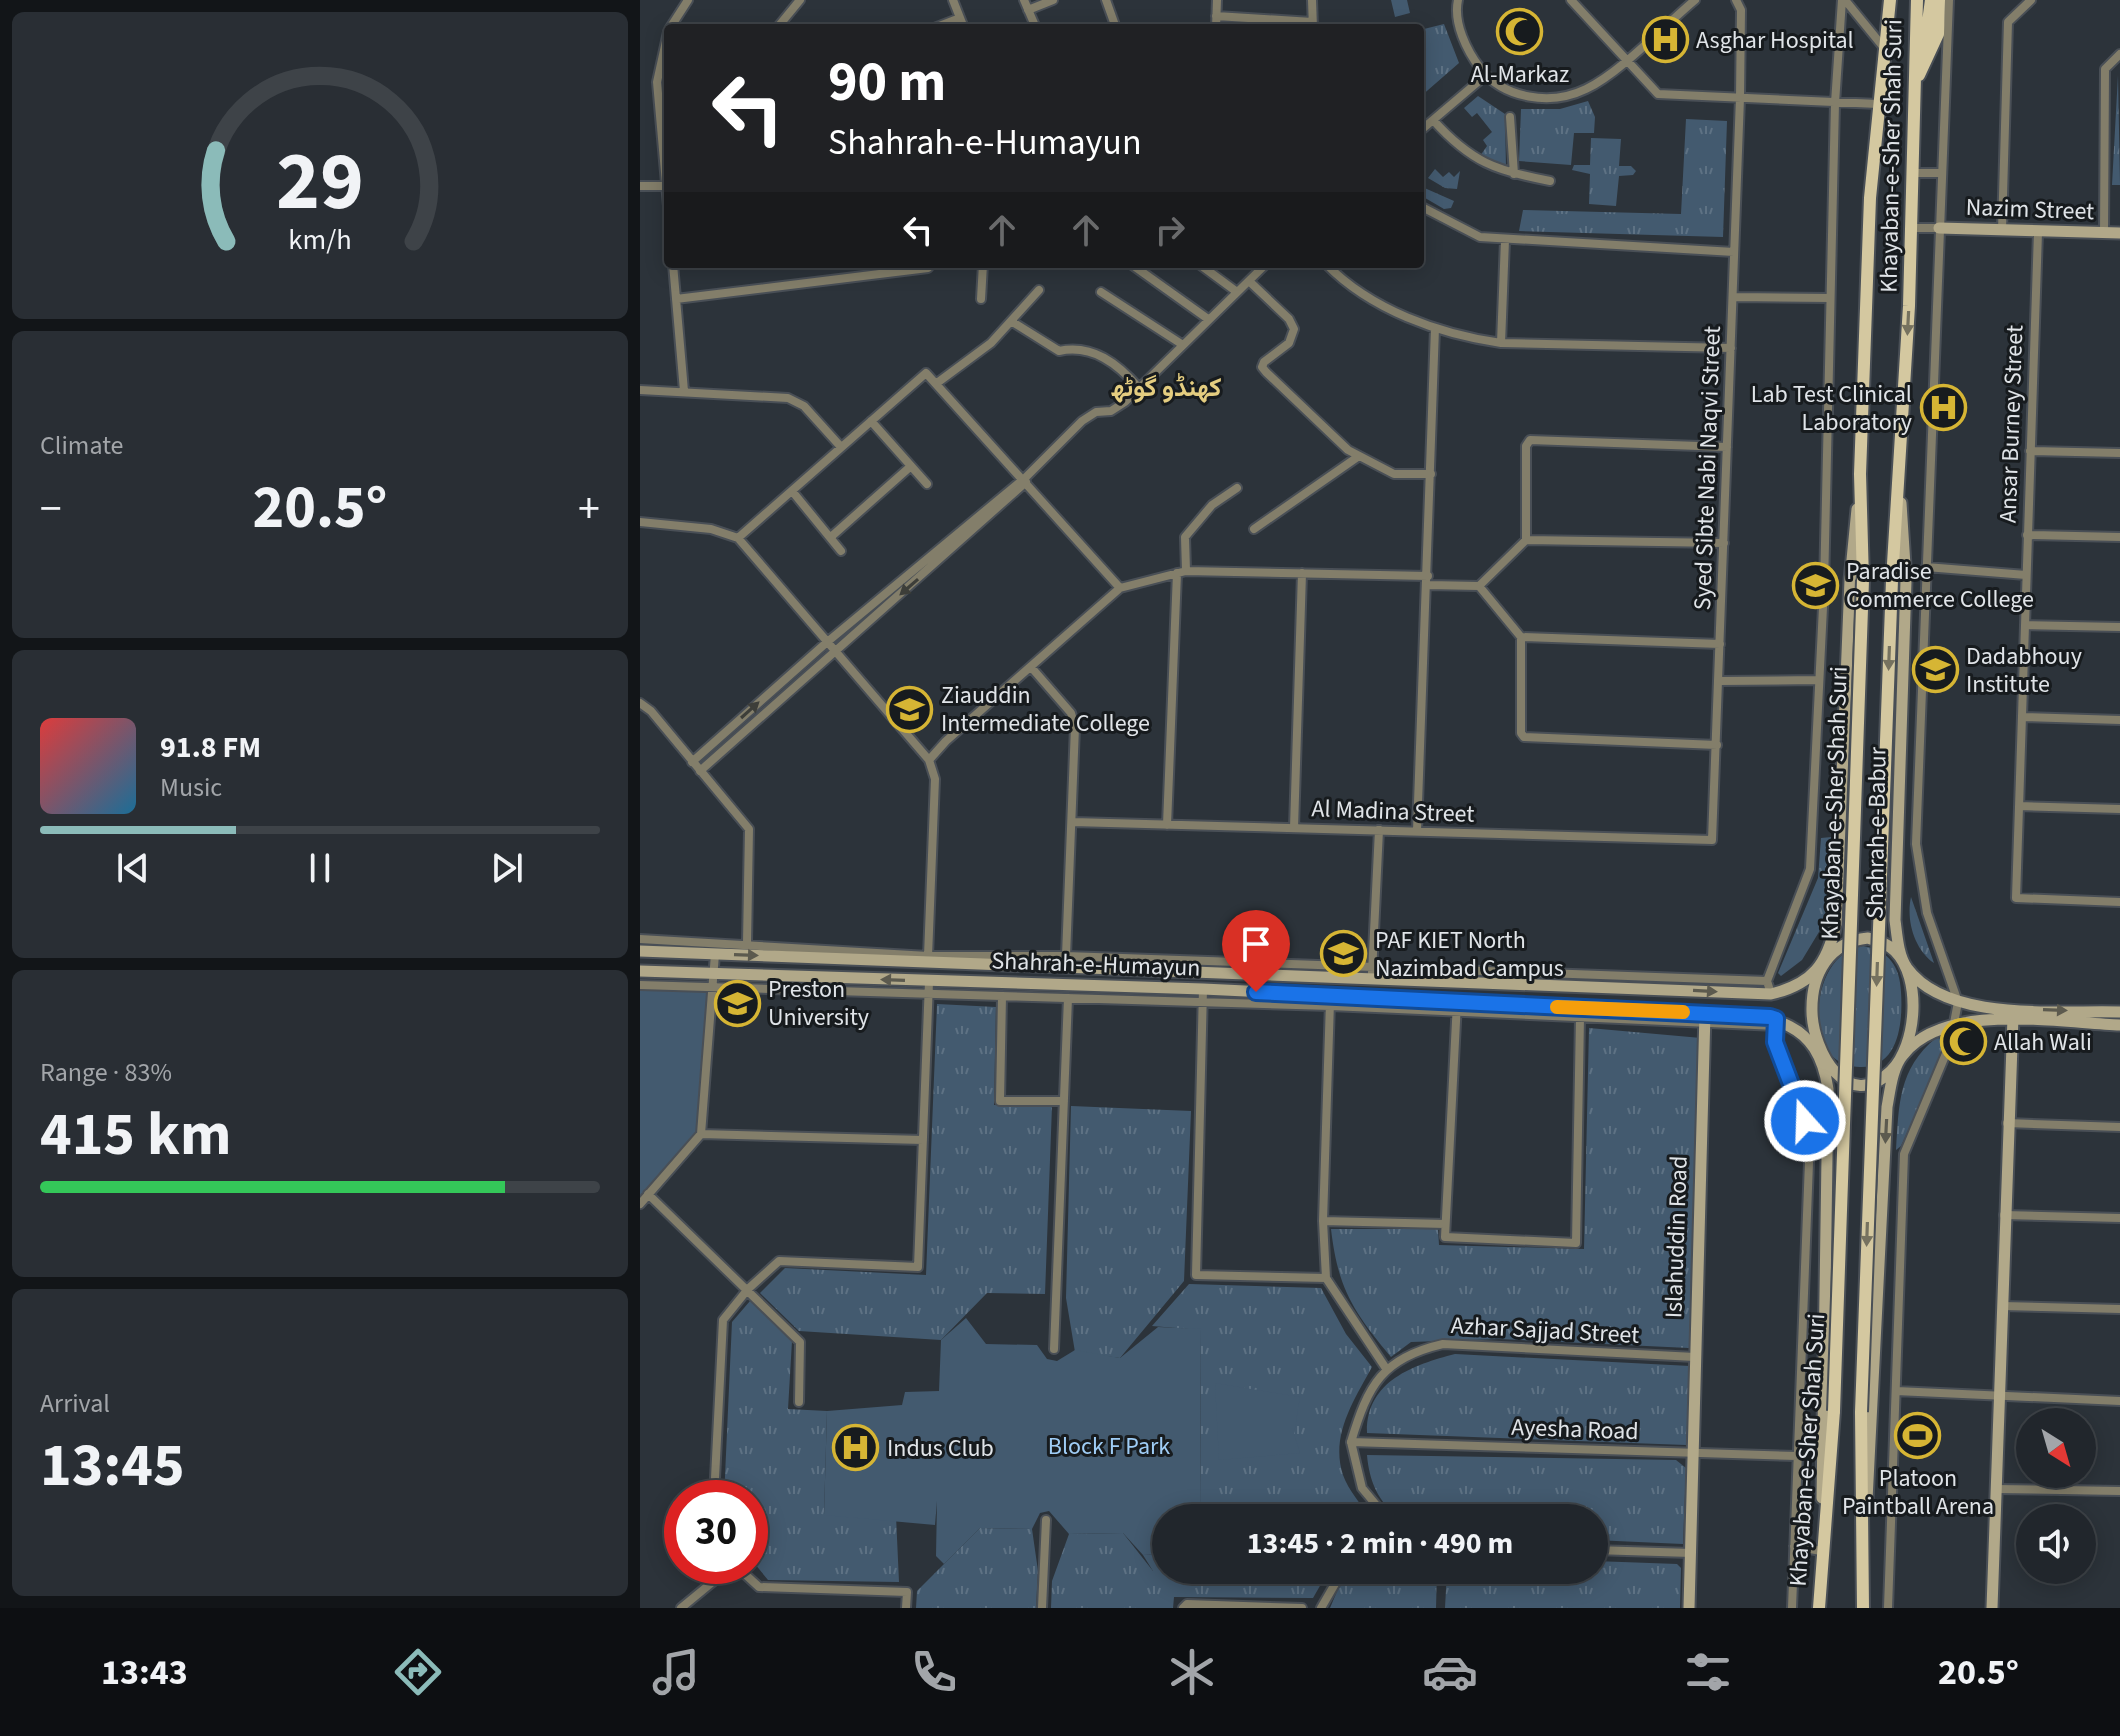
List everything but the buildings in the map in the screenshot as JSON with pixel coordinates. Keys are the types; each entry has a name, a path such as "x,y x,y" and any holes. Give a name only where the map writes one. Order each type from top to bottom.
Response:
{"main road":[{"path":"1882,0 1887,31"},
{"name":"Khayaban-e-Sher Shah Suri","path":"1819,1608 1821,1546 1834,1411 1863,580 1860,474 1870,198 1890,0"},
{"name":"Khayaban-e-Sher Shah Suri","path":"1863,1608 1861,1412 1892,580 1900,474 1917,78 1917,0"},
{"path":"1917,78 1929,29 1931,0"},
{"path":"1917,78 1938,34 1939,0"},
{"name":"Nazim Street","path":"1939,228 2120,233"},
{"path":"1821,1546 1829,1103 1812,1011 1815,986 1836,924 1850,580 1860,474"},
{"name":"Shahrah-e-Babur","path":"1900,474 1906,581 1895,920 1905,966"},
{"path":"1822,966 1835,948 1850,940 1868,938 1895,951 1905,966 1930,988 1958,1002 2013,1015 2120,1025"},
{"name":"Shahrah-e-Humayun","path":"640,951 1372,974 1771,994 1799,984 1822,966"},
{"path":"1864,1559 1887,1107 1912,1012 1905,966"},
{"name":"Shahrah-e-Humayun","path":"640,971 929,988 1203,989 1330,1001 1457,1008 1774,1020"},
{"path":"1580,1014 1583,986"},
{"path":"1771,994 1774,1020 1801,1032 1842,1080 1858,1084 1883,1076 1927,1035 1955,1023 2013,1015 2120,1012"},
{"path":"1992,1608 2013,1015"},
{"name":"Islahuddin Road","path":"1689,1608 1705,1018"}],"street":[{"path":"673,24 688,0"},
{"path":"780,24 800,0"},
{"path":"953,0 962,24"},
{"path":"1024,0 1034,24"},
{"path":"1028,10 1053,0"},
{"path":"1106,0 1115,24"},
{"path":"1216,24 1217,0"},
{"path":"1312,0 1312,24"},
{"path":"1458,0 1460,28 1469,53 1486,75 1504,91 1557,98 1586,89 1695,0"},
{"path":"1571,0 1658,94 1878,104"},
{"name":"Syed Sibte Nabi Naqvi Street","path":"1712,840 1740,98 1741,10 1736,0"},
{"path":"1844,0 1885,49"},
{"path":"1771,994 1767,981 1810,869 1824,587 1835,103 1844,0"},
{"path":"1888,1608 1904,1154 1950,1044 1958,1002 1927,913 1916,844 1949,0"},
{"path":"2002,230 2008,22 2031,0"},
{"path":"1216,16 1301,24"},
{"path":"944,24 960,18"},
{"path":"664,52 657,82 664,154"},
{"path":"2104,233 2105,69 2120,54"},
{"path":"1424,128 1486,75"},
{"path":"1510,117 1514,174"},
{"path":"1433,120 1471,157 1514,174 1550,181"},
{"path":"1911,173 1941,173"},
{"path":"640,186 664,185"},
{"path":"1424,208 1480,237 1734,252"},
{"path":"1911,228 1939,228"},
{"name":"Ansar Burney Street","path":"2038,232 2016,898 2120,902"},
{"path":"1501,343 1505,240"},
{"path":"673,268 684,391"},
{"path":"676,299 928,268"},
{"path":"981,299 983,268"},
{"path":"1137,268 1208,319"},
{"path":"1204,268 1237,292"},
{"path":"700,771 1024,480 1082,421 1096,412 1111,411 1139,388 1262,268"},
{"path":"1331,268 1365,294 1435,328 1501,343 1731,348"},
{"path":"1249,281 1289,319 1294,329 1289,343 1262,367 1312,419 1359,456 1394,474 1431,474"},
{"path":"937,383 991,343 1039,290"},
{"path":"1101,292 1183,345"},
{"path":"1733,297 1830,298"},
{"path":"1011,321 1059,351 1074,348 1106,357 1124,370 1139,388"},
{"path":"1417,831 1435,328"},
{"path":"738,538 926,373 1120,588"},
{"path":"640,390 788,398 804,406 841,447"},
{"path":"871,421 927,484"},
{"path":"1526,540 1526,446 1530,440 1727,447"},
{"path":"2030,451 2120,453"},
{"path":"1254,529 1359,456"},
{"path":"832,536 911,466"},
{"path":"692,762 826,643 1024,480"},
{"path":"1167,825 1185,537 1212,505 1237,488"},
{"path":"792,491 832,536 841,551"},
{"path":"640,522 711,529 738,538 929,760 935,779 928,956"},
{"path":"2027,535 2120,537"},
{"path":"1479,586 1526,540 1724,543"},
{"path":"1926,567 2026,575"},
{"path":"929,760 946,741 1120,588 1181,572 1302,573 1479,586 1521,637 1521,733 1524,737 1717,745"},
{"path":"1294,828 1302,573"},
{"path":"2025,625 2120,627"},
{"path":"1521,637 1720,644"},
{"path":"1031,667 1074,720 1073,822 1066,956"},
{"path":"1719,681 1818,680"},
{"path":"640,703 651,711 749,829 747,943"},
{"path":"2022,717 2120,720"},
{"path":"2019,806 2120,809"},
{"name":"Al Madina Street","path":"1073,822 1712,840"},
{"path":"1372,974 1379,830"},
{"path":"640,939 928,956 1066,956 1372,974 1767,981"},
{"path":"640,1204 701,1134 715,954"},
{"path":"640,985 714,989 929,988 1002,996 1204,1003 1330,1001 1323,1221 1326,1278 1387,1370"},
{"path":"715,1480 723,1320 748,1289 779,1261 918,1267 929,988"},
{"path":"1203,989 1196,1275 1326,1278"},
{"path":"1002,996 1000,1101 1064,1101"},
{"path":"1054,1349 1068,998"},
{"path":"1457,1008 1445,1237 1576,1243 1580,1014"},
{"path":"1774,1020 1775,1042 1810,1136 1792,1608"},
{"path":"2007,1123 2120,1127"},
{"path":"701,1134 923,1140"},
{"path":"648,1194 800,1342 799,1402"},
{"path":"2004,1215 2120,1218"},
{"path":"1323,1221 1445,1224"},
{"path":"2002,1306 2120,1309"},
{"name":"Azhar Sajjad Street","path":"1351,1442 1364,1399 1387,1370 1409,1352 1443,1344 1695,1357"},
{"path":"1896,1391 2120,1401"},
{"path":"1351,1442 1362,1488 1375,1504"},
{"name":"Ayesha Road","path":"1351,1442 1797,1456"},
{"path":"1996,1489 2120,1491"},
{"path":"1042,1608 1046,1520"},
{"path":"1794,1546 1821,1546"},
{"path":"1608,1550 1691,1553"},
{"path":"681,1608 711,1584"},
{"path":"755,1584 759,1587 907,1592 906,1608"},
{"path":"1321,1608 1335,1584"},
{"path":"1183,1608 1187,1604 1302,1608"}],"green space":[{"path":"1391,0 1407,0 1410,13 1395,17"},
{"path":"1444,24 1459,63 1424,94 1424,29"},
{"path":"2118,75 2120,185 2112,185"},
{"path":"1478,96 1505,114 1506,169 1480,156 1487,146 1483,140 1492,132 1477,113 1472,117 1464,108"},
{"path":"1588,101 1595,117 1594,133 1574,133 1571,165 1519,161 1521,109 1560,109"},
{"path":"1686,119 1727,121 1723,237 1519,231 1523,210 1681,214"},
{"path":"1591,138 1621,139 1619,166 1631,166 1636,171 1633,175 1619,176 1616,206 1589,204 1590,174 1572,170 1574,165 1590,165"},
{"path":"1435,169 1443,177 1449,172 1454,177 1460,171 1457,189 1445,188 1428,178"},
{"path":"1424,188 1454,201 1451,208 1444,209 1424,197"},
{"path":"1832,837 1828,917 1802,960 1781,976 1778,973 1818,878 1821,838"},
{"path":"1911,897 1934,963 1921,950 1913,933"},
{"path":"1863,946 1880,951 1895,968 1900,983 1901,1017 1891,1052 1873,1065 1860,1067 1845,1064 1832,1056 1824,1043 1819,1010 1826,976 1835,962 1847,951"},
{"path":"640,985 714,989 701,1134 640,1202"},
{"path":"937,1004 996,1007 994,1105 1052,1106 1045,1294 987,1293 941,1340 799,1331 760,1293 785,1268 926,1275"},
{"path":"1589,1028 1701,1038 1689,1348 1499,1339 1411,1342 1391,1357 1349,1298 1338,1268 1331,1229 1438,1229 1439,1245 1584,1249"},
{"path":"1936,1038 1945,1039 1948,1043 1901,1146 1896,1150 1900,1103 1907,1075 1923,1050"},
{"path":"1071,1106 1191,1111 1184,1281 1120,1358 1075,1352 1066,1298"},
{"path":"1189,1284 1321,1288 1346,1334 1372,1367 1346,1419 1340,1446 1345,1481 1360,1504 1200,1504 1201,1330 1152,1326"},
{"path":"750,1301 792,1341 788,1409 827,1411 824,1514 896,1516 899,1582 768,1580 768,1480 725,1480 732,1322"},
{"name":"Block F Park","path":"966,1318 986,1344 1037,1345 1047,1359 1057,1361 1075,1350 1120,1358 1158,1327 1201,1329 1200,1504 1152,1504 1152,1555 1143,1555 1123,1533 1069,1534 1049,1511 1040,1513 1032,1529 980,1528 944,1564 936,1556 937,1501 935,1525 824,1515 827,1411 902,1405 905,1392 939,1391 941,1340"},
{"path":"1455,1354 1690,1366 1686,1445 1367,1433 1374,1400 1383,1388 1408,1370"},
{"path":"1215,1383 1300,1397 1294,1434 1300,1453 1219,1460"},
{"path":"1367,1455 1676,1460 1686,1468 1683,1544 1608,1541 1608,1504 1385,1504 1370,1473"},
{"path":"980,1528 1032,1529 1038,1571 1036,1608 916,1608 917,1591"},
{"path":"1123,1533 1152,1570 1152,1584 1321,1584 1313,1598 1174,1597 1173,1608 1051,1608 1052,1581 1069,1534"},
{"path":"1143,1555 1152,1555 1152,1569"},
{"path":"1608,1562 1677,1564 1681,1568 1680,1608 1445,1608 1446,1584 1608,1584"},
{"path":"1342,1584 1437,1584 1436,1608 1330,1608"}],"slow traffic":[{"path":"1557,1007 1683,1012"}],"place":[{"name":"Al-Markaz","path":"1520,32"},
{"name":"Asghar Hospital","path":"1665,40"},
{"name":"Lab Test Clinical Laboratory","path":"1943,408"},
{"name":"Paradise Commerce College","path":"1815,585"},
{"name":"Dadabhouy Institute","path":"1935,670"},
{"name":"Ziauddin Intermediate College","path":"910,709"},
{"name":"PAF KIET North Nazimbad Campus","path":"1344,954"},
{"name":"Preston University","path":"737,1003"},
{"name":"Allah Wali","path":"1963,1042"},
{"name":"Platoon Paintball Arena","path":"1918,1436"},
{"name":"Indus Club","path":"856,1448"}],"district":[{"name":"کھنڈو گوٹھ","path":"1166,387"}],"route":[{"path":"1256,992 1770,1017 1776,1019 1775,1042 1805,1121"}]}
